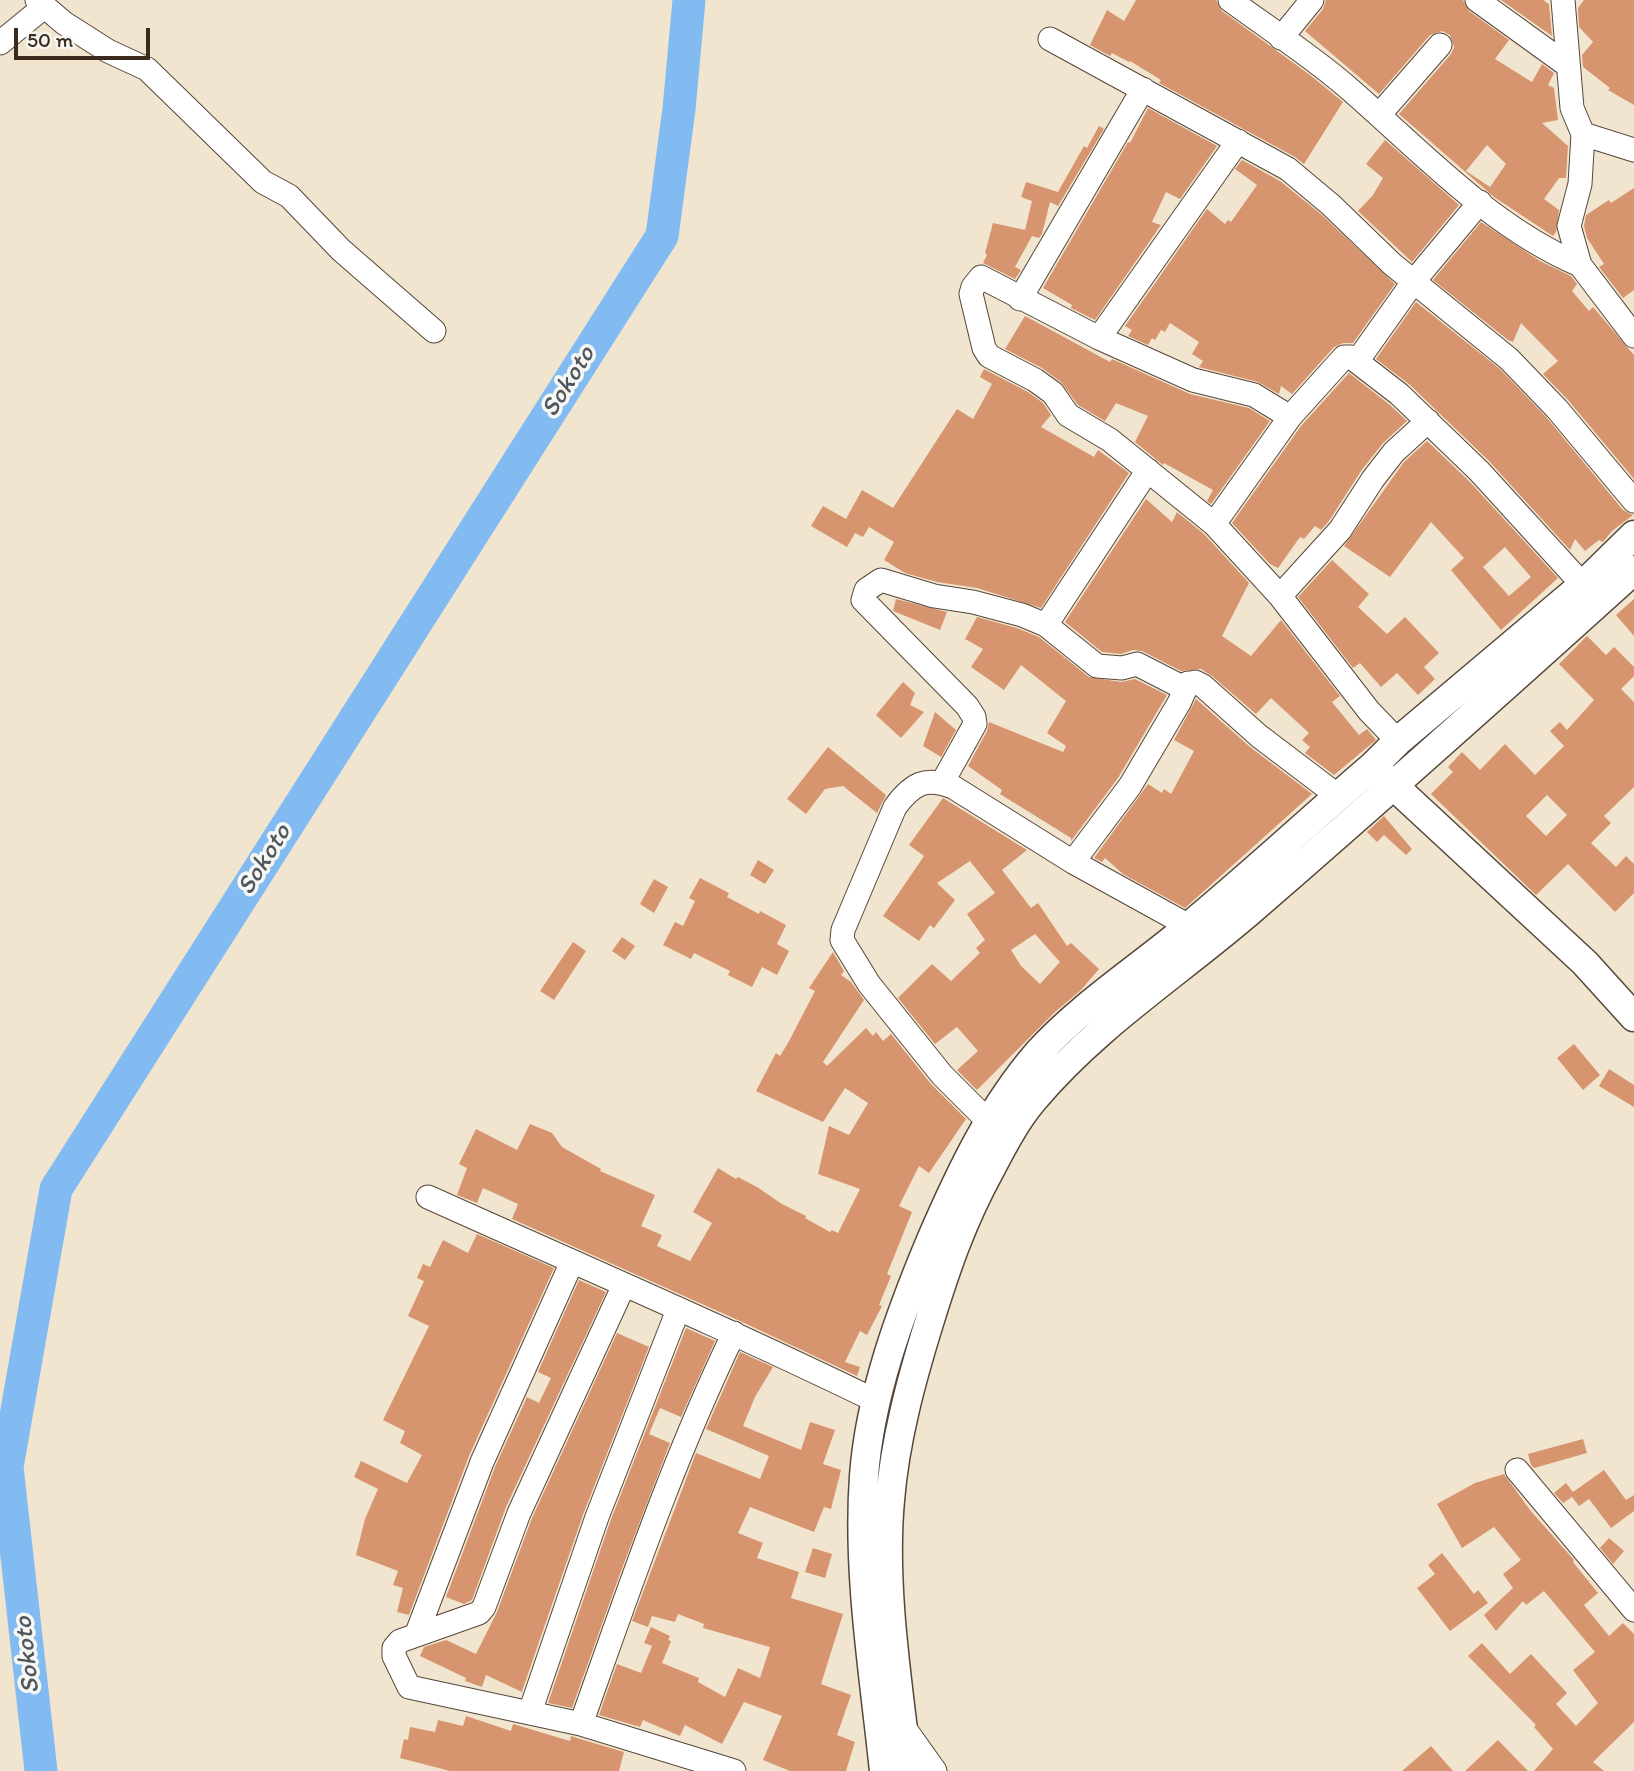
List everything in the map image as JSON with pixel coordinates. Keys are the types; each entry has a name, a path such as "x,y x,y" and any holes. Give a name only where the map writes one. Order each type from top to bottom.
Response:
{"street":[{"path":"1230,0 1343,83 1480,202 1519,232 1557,256 1580,265"},
{"path":"1281,38 1312,0"},
{"path":"1477,0 1567,65"},
{"path":"1563,0 1572,108 1583,134 1580,184 1569,226 1580,265 1634,336"},
{"path":"0,43 41,3 64,23 108,51 147,69 263,183 289,196 341,250 435,331"},
{"path":"1051,39 1288,169 1414,281 1509,359 1557,409 1634,501"},
{"path":"1379,115 1440,46"},
{"path":"1020,299 1143,89"},
{"path":"1583,134 1634,150"},
{"path":"1099,338 1238,141"},
{"path":"1358,360 1414,281 1480,202"},
{"path":"1290,417 1254,395 1193,380 1099,338 981,277 973,287 971,294 989,356 1035,380 1053,393 1068,415 1110,440 1214,524 1280,596 1369,711 1398,741"},
{"path":"1214,524 1290,417 1344,357 1351,357 1399,394 1479,471 1583,584"},
{"path":"1280,596 1340,530 1394,452 1427,421"},
{"path":"1046,625 1147,470"},
{"path":"884,1771 869,1630 862,1529 864,1474 876,1401 903,1307 953,1190 989,1122 1011,1086 1040,1051 1068,1024 1189,926 1373,766 1398,741 1583,584 1634,535"},
{"path":"908,1771 896,1667 890,1577 890,1500 908,1387 953,1246 1014,1124 1055,1075 1128,1010 1234,925 1634,570"},
{"path":"942,783 975,724 974,717 967,706 863,600 866,590 881,580 934,596 973,602 1022,615 1046,625 1097,666 1110,669 1137,664 1180,686 1195,682 1203,686 1259,736 1338,796"},
{"path":"1073,862 1130,786 1188,683"},
{"path":"1373,766 1392,787 1585,963 1634,1017"},
{"path":"989,1122 904,1031 869,984 842,940 843,930 895,807 908,789 922,783 942,783 953,787 1073,862 1189,926"},
{"path":"428,1197 734,1333 876,1401"},
{"path":"417,1633 482,1462 572,1262"},
{"path":"624,1285 525,1500 484,1607 479,1613 400,1641 394,1648 394,1656 409,1687 581,1724 734,1771"},
{"path":"530,1712 597,1517 678,1310"},
{"path":"581,1724 659,1507 700,1403 734,1333"},
{"path":"1517,1470 1634,1611"},
{"path":"903,1726 935,1771"}],"building":[{"path":"1136,0 1216,0 1222,11 1343,102 1304,164 1159,83 1161,80 1130,61 1112,53 1110,56 1090,45 1107,10 1124,21"},
{"path":"1326,0 1463,0 1469,11 1509,40 1495,59 1532,82 1542,64 1554,73 1548,85 1554,88 1558,120 1542,123 1568,146 1566,178 1559,178 1544,199 1559,210 1553,236 1494,197 1399,114 1451,54 1454,47 1450,35 1442,31 1430,35 1379,94 1305,31 1323,9","holes":["1487,145 1506,164 1490,187 1466,171"]},
{"path":"1501,0 1543,0 1549,4 1552,36"},
{"path":"1584,0 1634,0 1634,105 1608,90 1610,88 1583,67 1582,55 1593,42 1579,27 1578,8"},
{"path":"1148,108 1217,146 1180,199 1166,192 1152,222 1161,225 1095,320 1071,308 1072,305 1043,288"},
{"path":"1099,126 1104,129 1058,206 1050,202 1042,234 1039,238 1032,236 1015,267 1021,270 1015,279 983,263 993,223 1025,230 1032,201 1021,197 1026,182 1058,192 1084,146 1087,148"},
{"path":"1385,140 1459,205 1412,262 1358,211 1373,195 1383,178 1366,164"},
{"path":"1242,160 1280,181 1322,215 1395,284 1353,343 1334,347 1292,394 1281,386 1279,394 1258,382 1199,367 1203,361 1192,354 1199,342 1170,323 1165,332 1161,330 1148,345 1128,336 1132,330 1125,326 1207,209 1225,224 1228,220 1231,222 1257,185 1235,169"},
{"path":"1634,188 1634,290 1623,298 1599,267 1604,264 1587,238 1584,226 1586,215"},
{"path":"1481,222 1540,261 1571,276 1577,284 1572,291 1589,311 1593,307 1634,355 1634,479 1543,374 1558,361 1521,323 1513,342 1508,340 1433,280"},
{"path":"1416,302 1500,369 1547,418 1623,510 1633,515 1612,531 1603,542 1599,540 1585,551 1575,539 1570,550 1489,461 1409,384 1376,359"},
{"path":"1025,316 1110,362 1112,359 1190,394 1249,408 1270,421 1211,504 1207,501 1213,490 1164,463 1163,465 1135,442 1148,416 1116,403 1105,421 1078,405 1061,382 1042,368 1005,349"},
{"path":"984,369 1043,403 1051,415 1041,427 1094,457 1098,450 1129,473 1041,608 977,588 937,582 905,573 884,560 894,542 869,527 863,537 855,533 847,547 811,526 823,506 846,519 862,490 893,508 957,409 973,419 992,384 980,377"},
{"path":"1349,373 1407,421 1383,443 1361,471 1329,521 1321,530 1315,526 1304,539 1300,537 1278,568 1270,564 1232,523 1301,426"},
{"path":"1427,441 1469,481 1558,578 1501,630 1451,570 1464,558 1431,522 1390,577 1344,546 1404,462","holes":["1505,547 1531,577 1509,596 1483,567"]},
{"path":"1146,499 1172,522 1177,512 1204,534 1249,583 1222,636 1251,656 1281,620 1340,696 1332,702 1359,735 1367,729 1376,740 1334,775 1305,753 1310,747 1302,740 1309,733 1271,698 1256,714 1201,669 1181,671 1142,651 1133,650 1121,654 1102,652 1065,622"},
{"path":"1332,560 1369,594 1358,607 1387,634 1405,617 1439,653 1424,667 1435,679 1418,695 1397,673 1381,687 1360,663 1353,668 1298,597"},
{"path":"896,599 947,612 940,630 893,611"},
{"path":"1634,599 1634,636 1616,615"},
{"path":"977,617 1039,637 1089,677 1121,682 1135,679 1167,695 1118,778 1071,841 1071,838 1000,794 1002,790 968,766 989,722 1063,752 1066,746 1047,733 1066,701 1021,665 1004,690 971,667 983,649 965,639"},
{"path":"1587,636 1606,655 1614,647 1634,667 1634,676 1621,689 1634,702 1634,787 1604,816 1611,823 1591,843 1616,867 1626,856 1634,864 1634,893 1615,912 1568,864 1536,895 1431,794 1453,772 1448,767 1462,752 1480,770 1505,744 1535,775 1564,746 1550,731 1560,722 1567,730 1594,700 1559,664","holes":["1547,795 1567,815 1546,836 1526,816"]},
{"path":"903,682 915,693 910,705 924,712 901,738 876,715"},
{"path":"1196,699 1250,747 1312,794 1185,908 1123,874 1105,858 1102,862 1094,858 1148,784 1162,793 1164,789 1171,794 1194,751 1174,740"},
{"path":"935,712 956,730 941,757 923,746"},
{"path":"828,747 886,795 877,813 843,786 825,789 806,814 787,799"},
{"path":"943,798 1027,850 1002,870 1031,908 1038,903 1067,946 1071,943 1099,969 1081,990 1055,1012 977,1090 957,1070 978,1051 957,1027 935,1044 898,998 932,964 951,981 980,953 976,948 985,940 967,914 995,893 970,861 937,883 955,900 934,928 930,925 919,941 883,916 924,856 909,845","holes":["1035,934 1060,962 1040,984 1021,966 1011,950"]},
{"path":"1384,816 1412,849 1406,855 1384,835 1377,842 1367,832"},
{"path":"758,860 774,870 765,884 750,875"},
{"path":"700,878 729,893 727,897 786,925 777,944 789,951 777,975 762,967 752,987 728,975 730,971 694,953 691,959 663,945 675,922 683,926 695,901 689,898"},
{"path":"654,879 668,887 654,913 640,904"},
{"path":"622,937 635,946 625,960 612,951"},
{"path":"573,942 586,951 554,1000 540,991"},
{"path":"833,952 844,971 841,975 851,982 864,1000 823,1062 827,1066 866,1028 873,1036 876,1032 883,1041 891,1034 931,1084 966,1119 929,1173 919,1166 899,1206 912,1212 887,1274 891,1276 879,1305 882,1306 867,1335 860,1331 845,1362 860,1367 857,1376 512,1219 518,1204 483,1188 477,1203 457,1195 467,1168 459,1164 476,1129 517,1150 530,1124 552,1133 562,1147 601,1169 600,1171 655,1195 641,1226 662,1235 657,1246 690,1261 712,1223 693,1212 718,1168 757,1187 830,1232 832,1230 838,1233 860,1189 818,1174 829,1126 849,1135 868,1103 845,1088 823,1122 756,1091 776,1053 780,1056 788,1043 815,991 809,988"},
{"path":"1574,1044 1600,1075 1583,1090 1557,1058"},
{"path":"1609,1069 1634,1085 1634,1107 1599,1086"},
{"path":"477,1234 554,1268 469,1456 409,1615 397,1612 403,1588 393,1585 398,1571 356,1555 365,1519 378,1489 354,1477 361,1461 407,1483 422,1455 400,1443 405,1431 383,1420 429,1326 408,1316 424,1281 417,1278 423,1264 430,1267 443,1240 468,1253"},
{"path":"579,1280 606,1292 506,1507 472,1600 464,1604 446,1597 495,1467 527,1397 539,1403 551,1378 538,1372"},
{"path":"686,1328 715,1341 681,1417 660,1408 649,1434 670,1443 572,1708 548,1703 610,1522"},
{"path":"617,1333 649,1347 584,1512 522,1692 486,1675 482,1687 465,1681 466,1678 420,1656 424,1647 446,1640 476,1654 497,1612 532,1518"},
{"path":"740,1352 773,1367 755,1397 743,1426 801,1450 810,1422 835,1430 823,1464 841,1470 831,1509 824,1507 814,1532 750,1507 738,1533 763,1543 757,1558 799,1572 791,1598 843,1614 821,1684 851,1695 837,1735 855,1742 846,1771 790,1771 763,1760 782,1716 744,1702 722,1744 685,1725 680,1736 643,1720 640,1727 599,1715 617,1664 641,1673 652,1646 644,1643 651,1627 670,1636 668,1640 671,1641 662,1663 699,1678 698,1682 725,1697 738,1668 760,1678 770,1647 703,1628 704,1624 678,1614 675,1622 652,1616 648,1627 632,1621 696,1453 760,1479 769,1456 706,1429"},
{"path":"1583,1439 1587,1453 1534,1468 1531,1465 1528,1454"},
{"path":"1604,1470 1626,1500 1634,1495 1634,1511 1611,1528 1589,1499 1579,1506 1572,1497 1563,1503 1554,1493 1566,1483 1573,1492"},
{"path":"1504,1474 1598,1593 1584,1605 1609,1636 1623,1623 1634,1634 1634,1722 1593,1762 1604,1771 1534,1771 1553,1749 1534,1727 1536,1725 1468,1656 1482,1643 1510,1674 1531,1654 1567,1693 1556,1704 1576,1726 1598,1703 1573,1670 1595,1652 1544,1591 1526,1605 1523,1601 1496,1631 1484,1615 1513,1588 1503,1574 1521,1560 1494,1527 1462,1548 1437,1504 1475,1483"},
{"path":"1609,1538 1624,1551 1613,1564 1600,1548"},
{"path":"813,1548 832,1554 825,1578 805,1572"},
{"path":"1442,1553 1474,1594 1478,1590 1488,1603 1450,1631 1417,1588 1435,1574 1428,1565"},
{"path":"466,1716 511,1731 513,1724 570,1741 571,1736 624,1752 619,1771 450,1771 400,1758 410,1727 435,1732 438,1720 463,1726"},
{"path":"1498,1740 1528,1771 1465,1771"},
{"path":"1431,1746 1453,1771 1402,1771"}],"waterway":[{"name":"Sokoto","path":"41,1771 7,1467 56,1189 662,236 679,109 689,0"}]}
